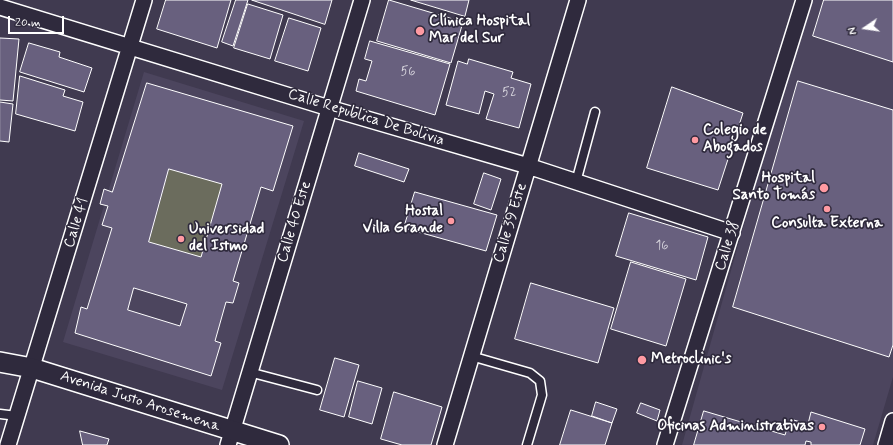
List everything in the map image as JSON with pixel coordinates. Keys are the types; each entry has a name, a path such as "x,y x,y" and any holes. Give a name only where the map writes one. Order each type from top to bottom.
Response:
{"street":[{"name":"Calle 41","path":"8,445 144,0"},
{"name":"Calle 40 Este","path":"230,438 362,0"},
{"name":"Calle 39 Este","path":"445,445 578,0"},
{"name":"Calle 38","path":"665,445 804,0"},
{"name":"Calle Republica De Bolivia","path":"0,7 329,108 528,166 732,233"},
{"name":"Avenida Justo Arosemena","path":"0,362 32,368 230,438 279,445"},
{"path":"886,445 893,421"}],"lane":[{"path":"576,182 595,112"},
{"path":"471,356 530,373 540,381 542,395 527,445"},
{"path":"249,372 317,390"},
{"path":"0,414 17,416"}],"shaded area":[{"name":"Hospital Santo Tomás","path":"807,0 893,0 893,377 873,445 682,445"},
{"name":"Universidad del Istmo","path":"144,72 304,121 222,390 63,342"}],"green space":[{"path":"169,169 222,184 201,257 149,242"}],"building":[{"path":"166,0 231,0 217,48 157,29"},
{"path":"236,0 248,0 233,46 222,42"},
{"path":"252,0 332,0 325,24"},
{"name":"Clínica Hospital Mar del Sur","path":"389,0 463,22 451,63 377,41"},
{"path":"411,0 469,0 465,16"},
{"path":"824,0 893,0 893,62 813,36"},
{"path":"248,4 283,15 270,59 234,48"},
{"path":"289,18 321,28 308,71 275,61"},
{"path":"0,38 19,39 13,101 0,100"},
{"path":"370,41 450,64 435,115 356,91 359,79 366,81 372,61 365,59"},
{"path":"29,43 60,52 59,57 92,68 84,92 20,72"},
{"path":"469,59 513,72 511,78 531,84 519,128 486,119 494,94 485,91 479,114 446,105 458,61 467,64"},
{"path":"20,76 65,90 63,96 83,102 75,131 16,114"},
{"name":"Consulta Externa","path":"798,81 893,110 893,345 889,357 733,307"},
{"name":"Universidad del Istmo","path":"147,83 293,126 273,191 261,187 233,281 239,283 233,303 226,302 215,341 221,343 211,376 75,333 81,307 87,309 112,228 102,225 108,206 100,204 104,189 112,192","holes":["169,169 222,184 201,257 149,242","134,288 187,304 180,326 128,310"]},
{"name":"Colegio de Abogados","path":"672,87 743,113 718,190 647,168"},
{"path":"0,102 13,104 9,142 0,141"},
{"path":"359,153 409,169 404,182 355,166"},
{"path":"484,173 501,179 491,210 474,204"},
{"name":"Hostal Villa Grande","path":"415,192 497,215 486,251 404,228"},
{"path":"629,213 708,237 696,280 616,256"},
{"path":"631,262 686,279 666,346 611,329"},
{"path":"531,283 614,308 598,363 515,339"},
{"path":"335,358 359,365 344,417 320,410"},
{"path":"358,381 382,388 372,424 349,417"},
{"path":"394,392 442,407 431,445 402,445 381,439"},
{"path":"596,402 617,409 612,423 592,416"},
{"path":"641,403 660,410 657,421 637,413"},
{"path":"571,410 612,423 605,445 560,445"},
{"name":"Oficinas Administrativas","path":"704,411 785,435 790,419 808,424 811,412 865,429 860,445 811,445 811,442 806,441 805,445 694,445"},
{"path":"80,431 109,439 107,445 83,445"}],"place":[{"name":"Clínica Hospital Mar del Sur","path":"420,31"},
{"name":"Colegio de Abogados","path":"695,140"},
{"name":"Hospital Santo Tomás","path":"824,188"},
{"name":"Consulta Externa","path":"827,209"},
{"name":"Hostal Villa Grande","path":"451,221"},
{"name":"Universidad del Istmo","path":"181,239"},
{"name":"Metroclinic's","path":"642,360"},
{"name":"Oficinas Administrativas","path":"822,427"}]}
